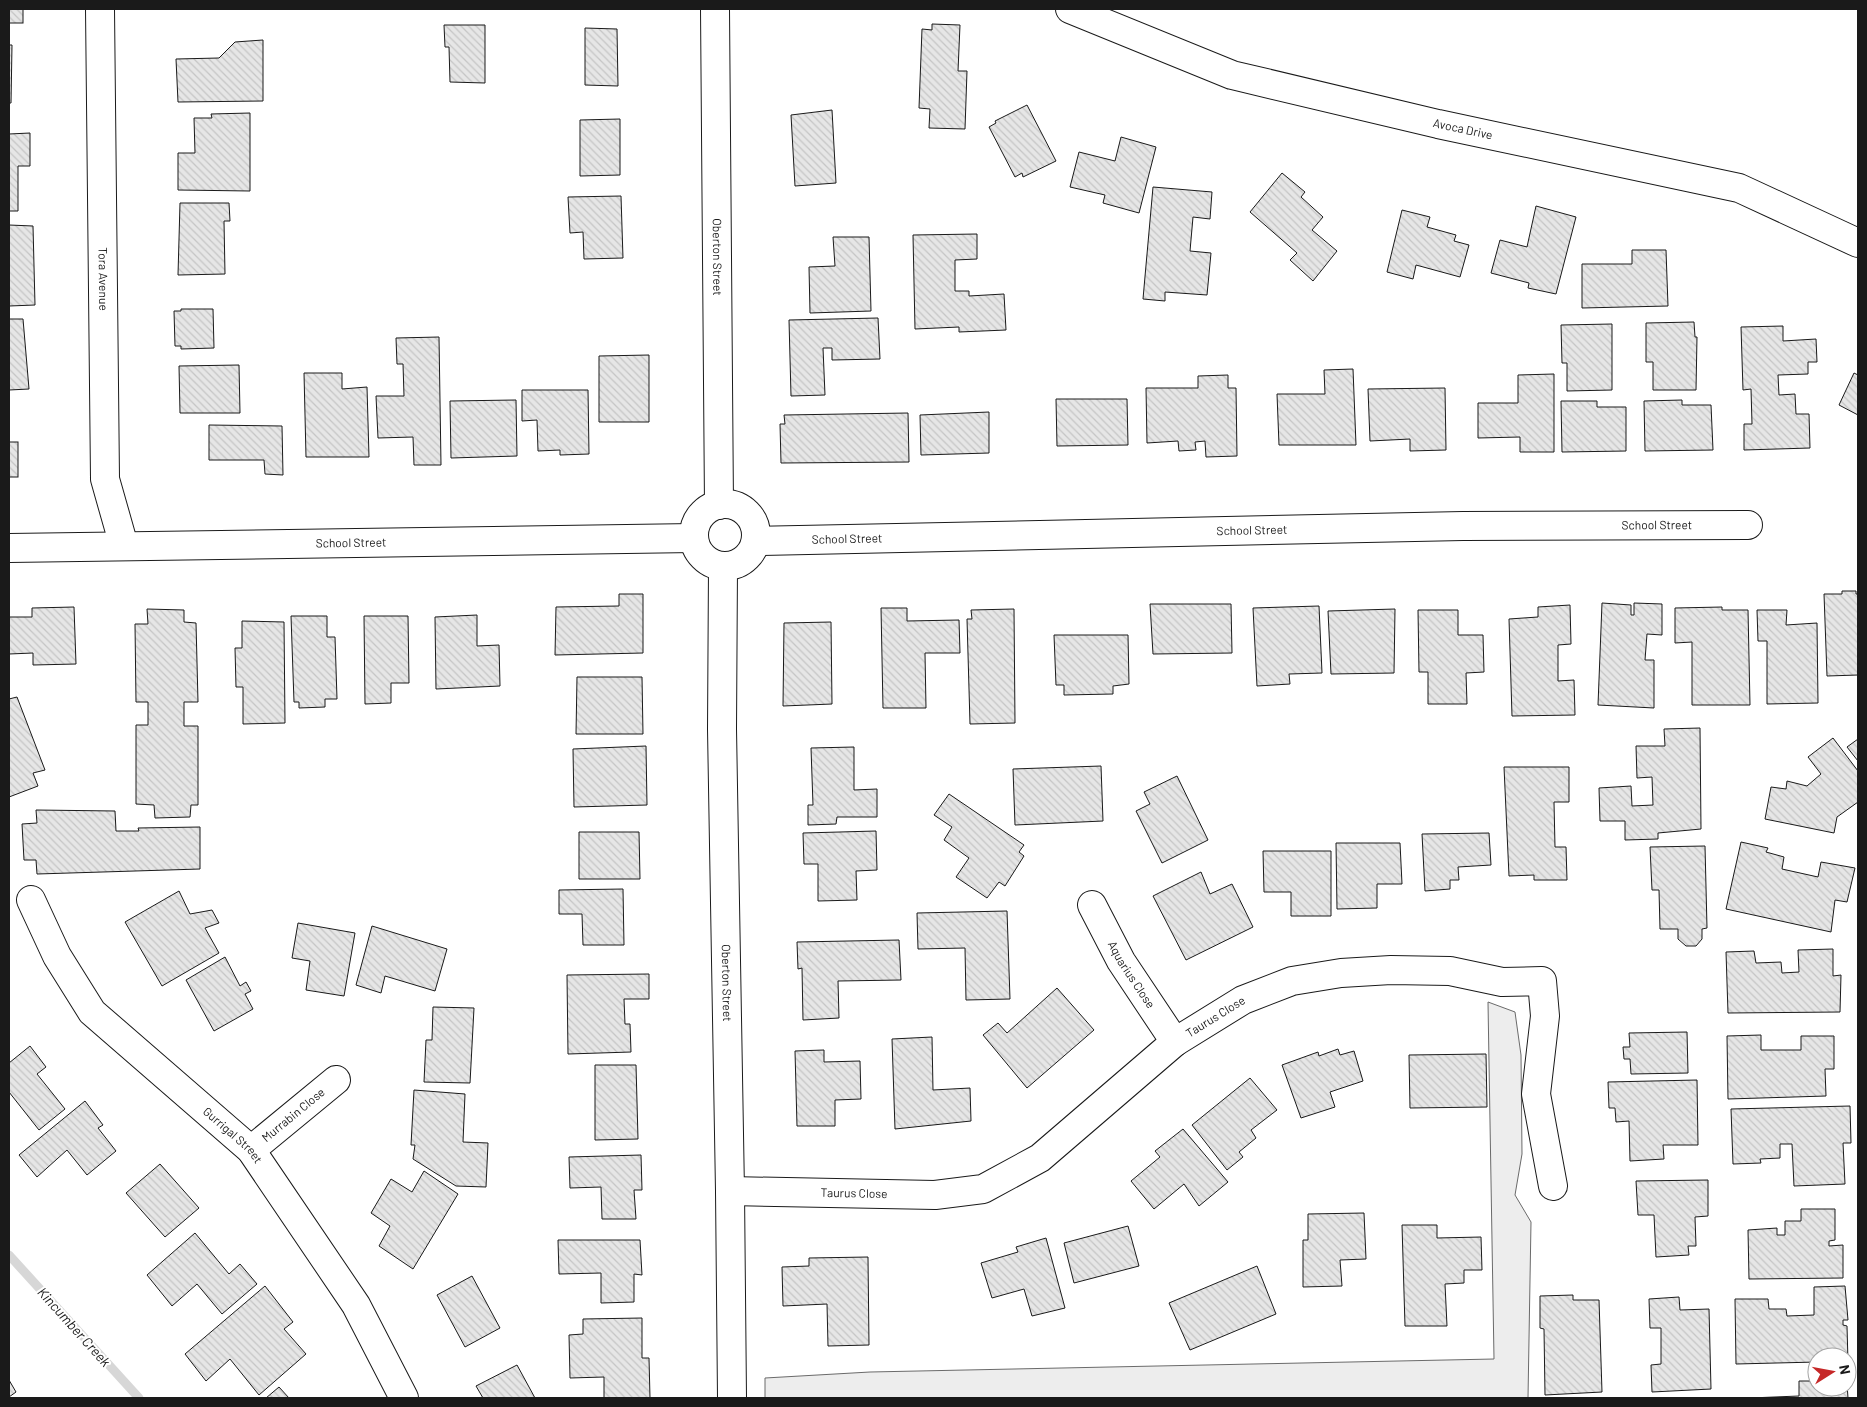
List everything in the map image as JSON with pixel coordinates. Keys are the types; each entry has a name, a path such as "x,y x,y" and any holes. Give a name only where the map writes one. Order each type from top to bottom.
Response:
{"street":[{"name":"Tora Avenue","path":"100,9 105,479 124,546"},
{"name":"Oberton Street","path":"715,9 719,505"},
{"name":"Avoca Drive","path":"1070,9 1232,75 1438,124 1739,188 1858,243"},
{"path":"734,505 747,513 754,526 756,541 754,548 744,560 738,564 723,567 702,558 695,545 694,538 694,530 700,516 711,507 734,505"},
{"name":"School Street","path":"756,541 1463,526 1748,525"},
{"name":"School Street","path":"9,548 694,538"},
{"name":"Oberton Street","path":"723,567 722,729 732,1398"},
{"name":"Gurrigal Street","path":"31,900 56,956 92,1012 251,1150 356,1304 404,1398"},
{"name":"Aquarius Close","path":"1092,905 1121,961 1175,1042"},
{"name":"Taurus Close","path":"730,1191 935,1195 983,1189 1040,1158 1175,1042 1243,1000 1292,982 1340,973 1391,970 1450,971 1502,982 1542,981 1545,1016 1536,1094 1553,1186"},
{"name":"Murrabin Close","path":"251,1150 336,1080"}],"shaded area":[{"path":"1488,1002 1515,1012 1521,1055 1522,1154 1515,1195 1531,1222 1528,1398 765,1398 765,1378 870,1372 1494,1359"}],"building":[{"path":"9,9 23,9 23,23 9,23"},
{"path":"932,24 960,25 958,71 967,71 965,129 929,128 930,109 919,108 922,29 932,30"},
{"path":"444,25 485,25 485,83 450,82 449,47 445,47"},
{"path":"585,28 617,29 618,86 585,85"},
{"path":"263,40 263,101 178,102 176,59 219,58 235,42"},
{"path":"9,45 12,45 11,103 9,103"},
{"path":"1027,105 1056,161 1023,177 1022,173 1015,177 989,127 996,123 995,121"},
{"path":"832,110 836,183 795,186 791,115"},
{"path":"250,113 250,191 178,190 178,153 195,153 194,118 212,118 211,114"},
{"path":"620,119 620,175 580,176 580,120"},
{"path":"30,133 30,166 18,166 18,211 9,211 9,134"},
{"path":"1121,137 1156,147 1139,213 1103,203 1105,195 1070,187 1079,152 1115,161"},
{"path":"1282,173 1305,192 1301,197 1323,217 1312,230 1337,251 1313,281 1290,260 1297,253 1250,212"},
{"path":"1153,187 1212,192 1210,219 1193,217 1190,251 1211,253 1207,295 1165,292 1165,301 1143,299"},
{"path":"621,196 623,258 584,259 583,232 570,233 568,197"},
{"path":"180,203 229,203 230,221 224,221 225,274 178,275"},
{"path":"1536,206 1576,217 1556,294 1528,288 1529,283 1491,273 1500,240 1527,247"},
{"path":"1402,210 1430,217 1427,227 1456,235 1454,241 1469,245 1460,277 1416,265 1413,279 1387,272"},
{"path":"9,225 33,226 35,305 9,306"},
{"path":"977,234 977,259 955,260 955,291 969,291 969,296 1004,294 1006,330 959,332 959,327 915,329 913,235"},
{"path":"833,237 869,237 871,311 810,313 809,267 835,266"},
{"path":"1632,250 1666,250 1668,306 1582,308 1582,264 1632,264"},
{"path":"181,309 213,309 214,348 181,349 181,346 175,346 174,311 181,311"},
{"path":"878,318 880,359 832,360 832,348 823,348 825,395 791,396 789,320"},
{"path":"9,319 23,319 29,389 9,390"},
{"path":"1694,322 1695,337 1697,337 1696,390 1653,390 1653,362 1646,362 1646,323"},
{"path":"1612,324 1612,390 1567,391 1567,363 1562,363 1561,325"},
{"path":"1783,326 1783,341 1816,339 1817,362 1808,362 1808,374 1778,375 1779,395 1795,394 1796,414 1809,414 1810,448 1744,450 1744,424 1752,424 1751,389 1743,390 1741,327"},
{"path":"439,337 441,465 414,465 413,437 378,438 376,396 404,396 403,364 397,364 396,338"},
{"path":"649,355 649,422 599,422 599,356"},
{"path":"239,365 240,413 180,413 179,366"},
{"path":"1353,369 1356,445 1279,445 1277,394 1325,394 1324,370"},
{"path":"304,373 342,373 342,389 367,387 369,457 306,457"},
{"path":"1854,373 1858,375 1858,415 1839,405"},
{"path":"1554,374 1554,452 1520,452 1520,437 1478,438 1478,403 1518,403 1518,375"},
{"path":"1228,375 1228,388 1236,388 1237,456 1206,457 1205,441 1195,442 1196,450 1179,451 1178,441 1147,443 1146,388 1198,388 1198,376"},
{"path":"1445,388 1446,450 1410,451 1410,439 1370,441 1368,389"},
{"path":"522,390 588,390 589,454 560,455 560,450 538,451 537,420 522,421"},
{"path":"1056,399 1127,399 1128,445 1057,446"},
{"path":"516,400 517,456 451,458 450,401"},
{"path":"1682,400 1682,405 1711,405 1713,450 1645,451 1644,401"},
{"path":"1561,401 1597,401 1597,407 1626,407 1626,451 1562,452"},
{"path":"989,412 989,453 921,455 920,415"},
{"path":"908,413 909,462 781,463 780,424 785,424 784,415"},
{"path":"209,425 282,426 283,475 265,474 264,460 209,460"},
{"path":"9,442 18,442 18,477 9,477"},
{"path":"1842,591 1856,591 1856,594 1858,594 1858,675 1827,676 1824,594 1842,594"},
{"path":"619,594 643,594 643,653 555,655 556,607 619,606"},
{"path":"1602,603 1631,605 1631,615 1634,615 1634,603 1662,604 1662,635 1647,634 1645,660 1654,660 1654,708 1598,705"},
{"path":"1150,604 1231,604 1232,653 1153,654"},
{"path":"1570,605 1571,644 1558,645 1558,681 1574,680 1575,715 1512,716 1509,619 1538,617 1538,607"},
{"path":"1319,606 1322,673 1289,674 1290,684 1257,686 1253,608"},
{"path":"74,607 76,664 33,665 33,653 9,654 9,617 32,617 32,608"},
{"path":"1722,607 1722,610 1748,610 1750,705 1692,705 1692,642 1675,643 1675,608"},
{"path":"881,608 907,608 907,621 959,620 960,653 925,653 926,708 883,708"},
{"path":"147,609 184,610 184,622 196,623 198,702 184,702 184,726 198,726 198,805 191,805 190,817 155,818 154,805 136,804 136,725 148,725 148,702 136,702 135,624 148,624"},
{"path":"1014,609 1015,723 970,724 967,619 972,619 971,610"},
{"path":"1395,609 1394,673 1331,674 1328,611"},
{"path":"1418,610 1458,610 1458,635 1483,635 1484,672 1466,673 1467,704 1428,704 1428,672 1419,672"},
{"path":"1757,610 1787,610 1786,625 1817,623 1818,703 1767,704 1767,641 1758,641"},
{"path":"477,615 477,646 499,645 500,686 436,689 435,617"},
{"path":"291,616 327,616 327,637 335,637 337,699 325,699 325,707 299,708 299,702 294,702"},
{"path":"364,616 408,616 409,683 391,683 391,703 365,704"},
{"path":"242,621 284,622 285,723 243,724 243,687 236,687 235,648 242,648"},
{"path":"831,622 832,704 783,706 784,623"},
{"path":"1054,635 1128,635 1129,684 1113,686 1113,694 1064,695 1064,685 1056,685"},
{"path":"577,677 642,677 643,734 576,734"},
{"path":"17,697 45,770 33,773 38,786 9,797 9,699"},
{"path":"1700,728 1701,829 1658,833 1658,839 1625,840 1625,821 1600,821 1599,788 1631,786 1632,806 1653,805 1652,777 1637,778 1636,746 1665,746 1664,729"},
{"path":"1833,738 1858,771 1858,802 1837,817 1834,833 1765,819 1771,787 1786,789 1787,781 1807,786 1821,774 1808,757"},
{"path":"1858,739 1858,761 1847,747"},
{"path":"646,746 647,805 574,807 573,749"},
{"path":"854,747 854,790 877,789 877,817 837,817 836,824 808,825 808,805 813,805 811,748"},
{"path":"1101,766 1103,821 1015,825 1013,769"},
{"path":"1504,767 1569,767 1569,802 1554,802 1555,847 1566,847 1567,880 1534,880 1534,875 1509,876"},
{"path":"1177,776 1208,840 1162,863 1136,811 1150,804 1144,792"},
{"path":"949,794 1024,845 1019,852 1024,856 1005,886 999,882 987,898 956,877 969,858 944,840 952,827 934,815"},
{"path":"36,810 115,811 116,831 139,831 138,828 200,827 200,869 37,874 36,860 24,860 22,824 37,823"},
{"path":"876,831 877,870 856,871 857,900 818,901 818,864 804,864 803,833"},
{"path":"579,832 639,832 640,879 579,879"},
{"path":"1489,833 1491,865 1458,867 1459,880 1450,880 1450,889 1425,891 1422,834"},
{"path":"1741,842 1768,848 1766,852 1784,857 1782,869 1818,877 1821,862 1855,868 1847,902 1835,900 1831,932 1726,909"},
{"path":"1336,843 1400,843 1402,884 1377,884 1377,908 1337,909"},
{"path":"1705,846 1707,928 1702,929 1702,939 1696,946 1686,946 1678,939 1678,929 1660,929 1659,890 1652,890 1650,847"},
{"path":"1263,851 1331,851 1331,916 1291,916 1291,892 1264,892"},
{"path":"1201,872 1210,894 1232,884 1253,927 1186,960 1153,896"},
{"path":"623,889 624,945 583,945 582,914 559,914 559,890"},
{"path":"179,891 190,914 212,910 219,923 205,928 219,953 162,986 125,922"},
{"path":"1007,911 1010,999 966,1000 965,948 918,949 917,913"},
{"path":"298,923 355,933 344,996 306,990 310,961 292,958"},
{"path":"372,926 447,949 435,991 385,976 381,993 356,985"},
{"path":"899,940 901,980 838,981 839,1018 803,1020 802,968 798,969 797,942"},
{"path":"1833,949 1833,976 1841,975 1840,1012 1728,1013 1726,952 1754,951 1756,963 1781,962 1782,973 1799,972 1798,950"},
{"path":"225,957 240,986 246,982 251,991 245,994 253,1009 214,1031 186,980"},
{"path":"649,974 649,999 624,999 625,1024 630,1024 631,1052 568,1054 567,975"},
{"path":"1057,988 1094,1030 1027,1088 983,1035 998,1023 1007,1033"},
{"path":"433,1007 474,1008 470,1083 424,1082 426,1040 432,1040"},
{"path":"1687,1032 1688,1073 1631,1074 1630,1059 1624,1059 1623,1047 1630,1047 1629,1033"},
{"path":"1761,1035 1761,1050 1801,1050 1801,1036 1834,1036 1834,1069 1825,1069 1826,1096 1728,1099 1727,1036"},
{"path":"932,1037 933,1090 970,1088 971,1121 895,1129 892,1039"},
{"path":"30,1046 46,1067 37,1074 65,1109 39,1130 9,1092 9,1063"},
{"path":"1338,1049 1340,1055 1354,1051 1363,1081 1330,1092 1335,1107 1301,1118 1282,1065 1318,1052 1319,1056"},
{"path":"824,1050 824,1062 860,1061 861,1099 835,1100 835,1126 797,1126 795,1051"},
{"path":"1486,1054 1487,1107 1410,1108 1409,1055"},
{"path":"595,1065 636,1065 638,1139 595,1140"},
{"path":"1250,1078 1277,1110 1251,1130 1256,1138 1239,1152 1243,1157 1227,1170 1192,1125"},
{"path":"1697,1080 1698,1145 1663,1145 1664,1159 1630,1161 1629,1121 1616,1122 1615,1108 1609,1108 1608,1082"},
{"path":"414,1090 465,1094 463,1142 488,1143 486,1187 456,1186 413,1159 415,1145 411,1145"},
{"path":"85,1101 103,1125 98,1128 116,1151 87,1175 67,1150 37,1177 19,1155"},
{"path":"1850,1106 1851,1143 1843,1143 1845,1184 1794,1186 1792,1144 1780,1144 1780,1158 1760,1159 1761,1163 1733,1164 1731,1109"},
{"path":"1183,1129 1228,1182 1199,1206 1184,1184 1154,1209 1131,1181 1160,1157 1155,1151"},
{"path":"641,1155 642,1190 634,1190 636,1219 602,1219 601,1187 570,1188 569,1157"},
{"path":"160,1164 199,1208 165,1237 126,1193"},
{"path":"424,1171 458,1194 413,1269 379,1246 390,1226 371,1213 391,1179 412,1192"},
{"path":"1708,1180 1708,1216 1695,1217 1696,1246 1688,1246 1689,1255 1656,1257 1654,1215 1638,1215 1636,1181"},
{"path":"1801,1209 1835,1209 1835,1240 1829,1241 1829,1246 1843,1245 1843,1278 1749,1279 1748,1230 1777,1228 1777,1235 1785,1235 1785,1221 1801,1221"},
{"path":"1364,1213 1366,1259 1340,1260 1342,1286 1303,1287 1303,1240 1308,1240 1308,1214"},
{"path":"1402,1225 1437,1225 1437,1238 1481,1237 1482,1270 1464,1270 1464,1283 1445,1284 1447,1326 1405,1326"},
{"path":"1128,1226 1139,1266 1074,1283 1064,1243"},
{"path":"195,1233 229,1274 240,1264 257,1284 222,1314 197,1284 172,1306 147,1275"},
{"path":"1046,1238 1065,1308 1032,1316 1024,1289 992,1298 981,1263 1018,1252 1016,1247"},
{"path":"558,1240 640,1240 642,1275 634,1274 634,1302 601,1303 601,1273 559,1274"},
{"path":"868,1257 869,1345 828,1346 827,1304 783,1306 782,1267 809,1266 809,1258"},
{"path":"1257,1266 1276,1314 1190,1350 1169,1303"},
{"path":"472,1276 500,1328 465,1347 437,1295"},
{"path":"265,1286 293,1322 284,1329 306,1354 259,1395 230,1359 206,1381 185,1354"},
{"path":"1845,1286 1848,1320 1843,1320 1843,1325 1847,1326 1848,1347 1807,1347 1807,1362 1736,1364 1735,1299 1768,1299 1769,1309 1786,1309 1787,1316 1814,1315 1814,1287"},
{"path":"1573,1295 1573,1300 1599,1300 1602,1392 1545,1395 1544,1329 1540,1328 1540,1296"},
{"path":"1679,1297 1680,1310 1709,1309 1711,1389 1652,1392 1651,1365 1661,1364 1661,1328 1650,1328 1649,1299"},
{"path":"642,1318 642,1358 649,1358 650,1398 604,1398 604,1377 570,1378 569,1335 583,1334 583,1319"},
{"path":"517,1365 535,1398 483,1398 476,1386"},
{"path":"9,1380 16,1392 9,1397"},
{"path":"1799,1381 1807,1381 1807,1397 1848,1398 1750,1398 1799,1396"},
{"path":"279,1387 289,1398 266,1398"}],"waterway":[{"name":"Kincumber Creek","path":"9,1255 139,1398"}]}
